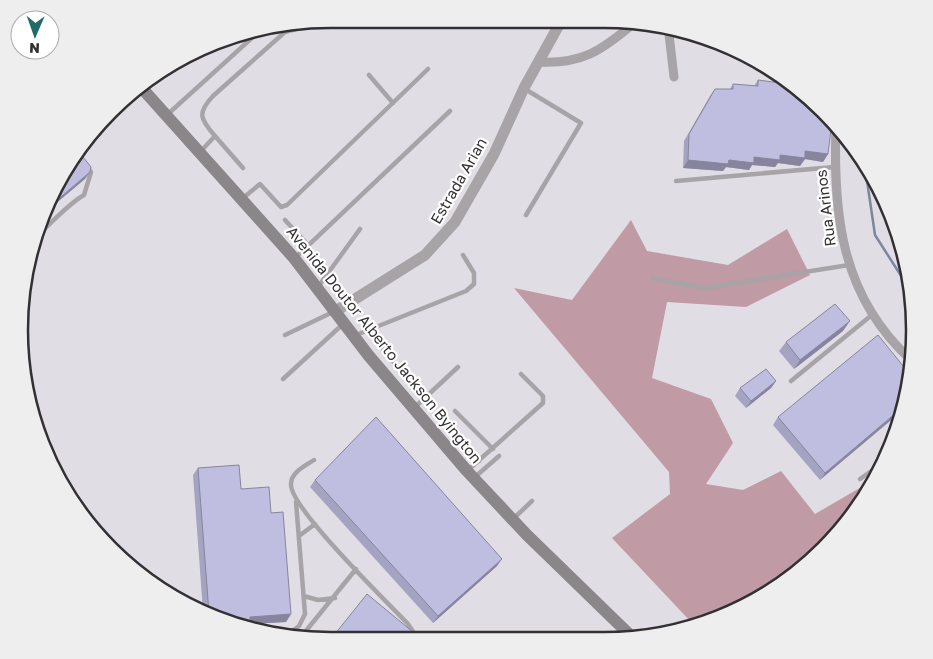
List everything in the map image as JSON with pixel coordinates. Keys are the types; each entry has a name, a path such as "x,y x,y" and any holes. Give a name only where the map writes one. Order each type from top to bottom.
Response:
{"main road":[{"name":"Avenida Doutor Alberto Jackson Byington","path":"145,91 294,258 413,409 470,474 512,519 626,631"}],"street":[{"name":"Estrada Arian","path":"336,311 424,255 455,222 471,195 524,88 557,28"},
{"path":"539,62 571,62 584,57 627,28"},
{"path":"669,35 674,77"},
{"name":"Rua Arinos","path":"835,136 834,167 840,234 849,265 873,314 905,352"}],"lane":[{"path":"243,168 206,125 202,114 204,105 285,32 294,30"},
{"path":"167,116 252,38"},
{"path":"242,199 257,184 261,184 282,206 287,206 428,69"},
{"path":"369,75 394,103"},
{"path":"524,88 581,123 526,215"},
{"path":"294,258 450,111"},
{"path":"200,152 216,136"},
{"path":"45,228 65,211 73,201 84,195 92,172 82,162"},
{"path":"676,180 834,167"},
{"path":"285,220 308,245"},
{"path":"317,288 360,229"},
{"path":"354,336 447,301 466,291 474,284 474,273 463,255"},
{"path":"652,278 704,288 849,265"},
{"path":"285,335 336,311"},
{"path":"791,382 873,314"},
{"path":"283,379 345,323"},
{"path":"368,330 396,364"},
{"path":"413,409 458,367"},
{"path":"470,474 479,461 544,401 543,396 521,374"},
{"path":"455,412 493,449"},
{"path":"443,421 479,461"},
{"path":"470,474 499,456"},
{"path":"314,460 294,474 292,494 296,501 413,632"},
{"path":"860,480 869,473"},
{"path":"294,629 303,620 304,596 296,501"},
{"path":"512,519 532,501"},
{"path":"299,536 315,524"},
{"path":"307,631 335,598 356,569"},
{"path":"304,596 318,600 335,598"}],"shaded area":[{"path":"631,220 647,251 728,265 787,229 810,275 746,307 667,302 652,378 711,399 733,443 706,484 743,490 781,471 815,514 861,487 831,529 803,557 771,581 719,609 688,619 612,538 670,494 669,472 514,288 572,300"}],"building":[{"path":"758,80 777,83 803,102 831,130 828,154 805,151 805,158 780,155 780,160 754,157 754,163 729,160 728,164 688,160 689,134 715,89 733,89 733,84 758,86"},
{"path":"82,156 91,167 90,172 57,200 68,178"},
{"path":"835,304 850,321 800,360 786,342"},
{"path":"878,335 903,366 893,416 825,473 778,417"},
{"path":"766,369 776,381 751,401 740,388"},
{"path":"376,417 502,559 438,616 315,480"},
{"path":"239,465 241,489 269,487 271,513 283,512 291,614 250,617 250,621 208,606 198,468"},
{"path":"367,594 413,632 337,632"}],"waterway":[{"path":"867,184 875,235 901,275"}]}
